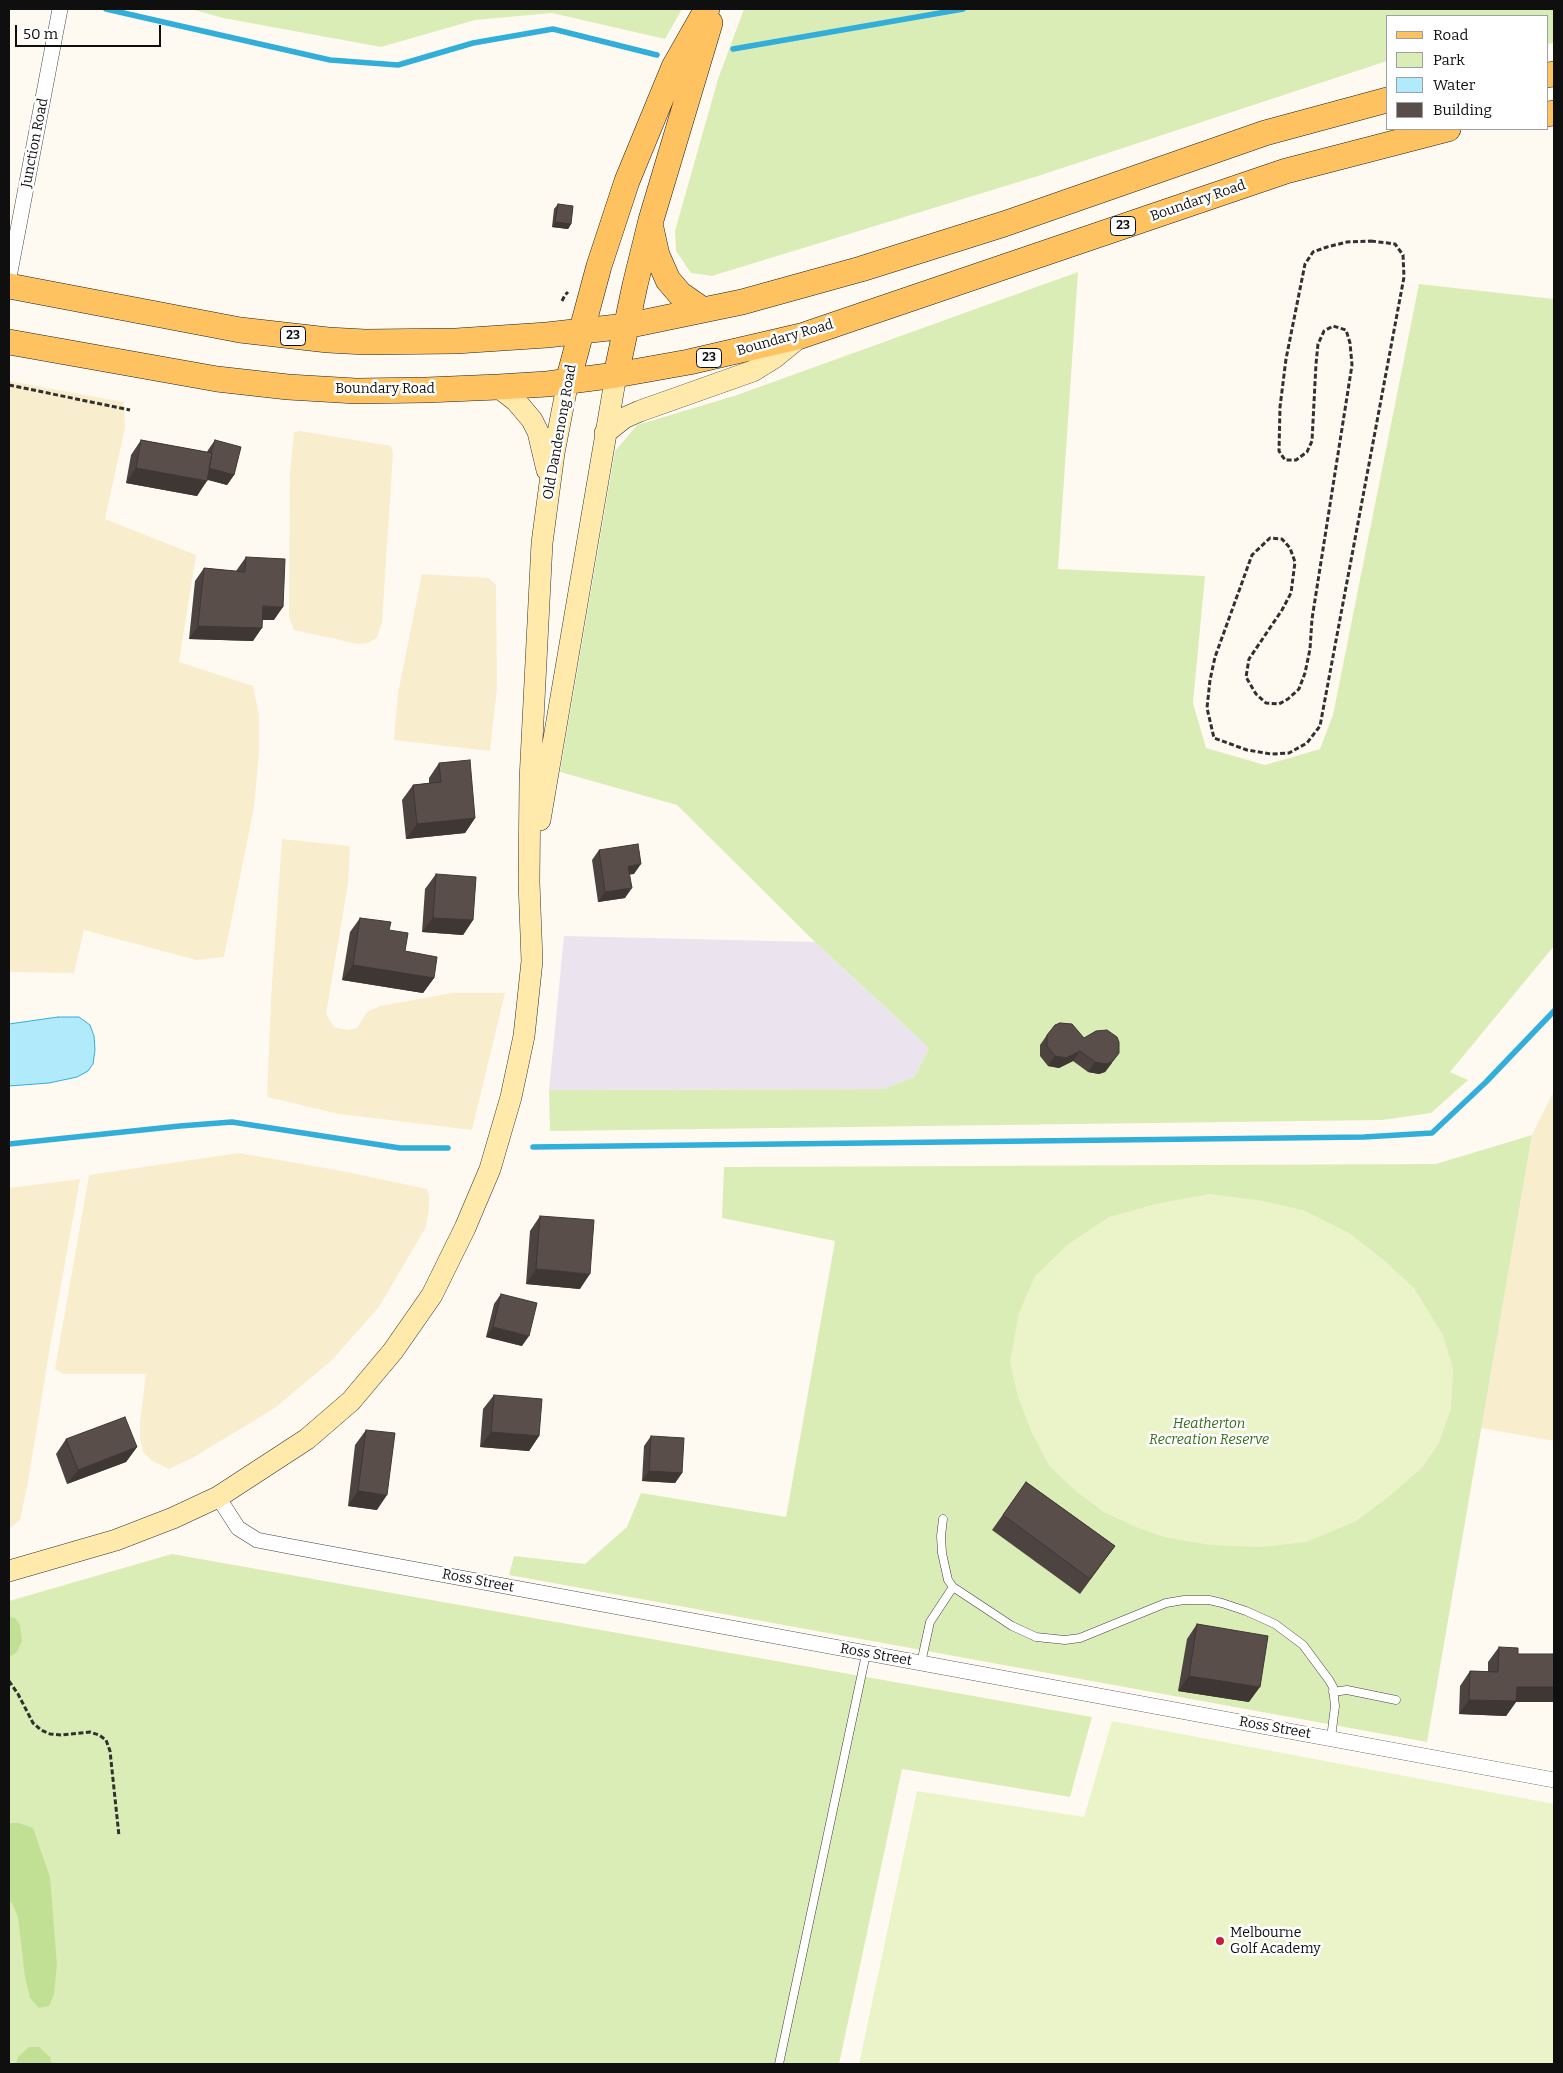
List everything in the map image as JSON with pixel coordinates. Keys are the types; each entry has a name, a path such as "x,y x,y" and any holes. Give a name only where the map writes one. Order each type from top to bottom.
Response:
{"main road":[{"name":"Old Dandenong Road","path":"9,1571 116,1540 173,1518 218,1497 307,1439 351,1401 393,1351 432,1295 466,1228 490,1169 511,1097 524,1036 532,961 529,882 532,713 542,543 550,483 568,381 580,331 616,209 637,152 674,67 707,9"},
{"name":"Old Dandenong Road","path":"529,882 605,433 626,326 651,220 715,9"},
{"name":"23","path":"9,286 240,330 328,340 365,342 456,341 547,335 626,326 777,293 862,269 1004,224 1265,133 1386,100"},
{"name":"Boundary Road","path":"9,342 208,378 288,387 356,390 426,390 498,387 616,375 689,362 801,336 1286,171 1444,130"},
{"path":"651,220 655,249 668,280 680,294 703,310"},
{"path":"605,433 624,418 640,411 753,371 774,358 801,336"},
{"path":"498,387 516,401 528,414 536,427 550,483"}],"street":[{"name":"Junction Road","path":"9,277 60,9"},
{"name":"Ross Street","path":"218,1497 238,1528 257,1540 1554,1780"}],"lane":[{"path":"943,1519 942,1553 947,1575 953,1588 1012,1626 1036,1637 1054,1640 1080,1638 1174,1601 1222,1602 1257,1615 1292,1635 1323,1670 1329,1680 1335,1706 1331,1738"},
{"path":"921,1663 930,1622 953,1588"},
{"path":"779,2064 866,1654"},
{"path":"1333,1692 1347,1690 1396,1700"}],"path":[{"path":"1371,241 1395,244 1403,255 1404,277 1324,709 1320,726 1307,743 1289,753 1271,754 1247,750 1214,738 1207,708 1215,658 1252,555 1270,538 1282,539 1290,548 1295,562 1291,593 1282,610 1248,659 1246,677 1248,682 1256,694 1266,703 1279,704 1288,699 1299,689 1306,673 1312,619 1352,365 1350,343 1346,330 1333,326 1324,331 1318,344 1312,441 1307,452 1296,460 1285,460 1279,451 1280,407 1286,359 1305,264 1313,252 1347,242 1371,241"},
{"path":"9,385 130,410"},
{"path":"9,1681 18,1694 33,1724 41,1730 50,1734 61,1735 90,1732 106,1740 110,1751 119,1836"}],"shaded area":[{"path":"9,381 124,402 125,428 105,519 196,555 179,662 253,686 259,715 259,753 254,807 224,957 196,960 84,930 74,973 9,972"},
{"path":"300,431 391,446 393,454 382,622 377,638 368,643 358,644 294,630 289,617 290,472 294,432"},
{"path":"422,574 489,578 496,585 497,688 490,751 394,740 398,693"},
{"path":"282,839 350,846 348,884 326,1014 334,1027 347,1030 357,1028 367,1012 380,1006 452,993 505,993 472,1130 339,1114 267,1097 271,998"},
{"path":"564,936 815,942 929,1048 914,1077 884,1089 549,1090"},
{"path":"1554,1091 1554,1441 1481,1428 1532,1135"},
{"path":"239,1153 342,1171 427,1189 429,1209 426,1227 379,1307 332,1360 275,1408 194,1457 169,1469 152,1461 143,1452 140,1438 140,1422 146,1374 64,1374 55,1369 89,1175"},
{"path":"80,1179 28,1482 20,1520 9,1529 9,1188"}],"green space":[{"path":"191,9 682,9 665,39 552,13 475,20 381,47 223,18"},
{"path":"744,9 1554,9 1554,43 1548,44 1548,15 1386,15 1386,61 1038,176 712,276 691,273 676,251 675,231 718,79"},
{"path":"1078,272 1058,569 1205,576 1193,703 1206,748 1265,765 1320,749 1333,715 1419,284 1554,299 1554,946 1450,1072 1468,1080 1431,1113 1382,1120 550,1131 549,1090 884,1089 914,1077 929,1048 815,942 677,805 560,772 615,451 637,425 737,395"},
{"name":"Heatherton Recreation Reserve","path":"1532,1135 1427,1742 509,1575 514,1556 585,1564 627,1527 641,1493 786,1517 835,1241 722,1218 724,1167 1436,1164"},
{"path":"1209,1194 1257,1200 1303,1210 1349,1233 1385,1261 1414,1288 1443,1335 1453,1369 1451,1409 1439,1443 1421,1469 1356,1521 1307,1542 1260,1547 1210,1545 1164,1537 1136,1527 1104,1512 1077,1492 1050,1467 1032,1433 1018,1397 1010,1362 1019,1313 1035,1276 1067,1245 1109,1217 1156,1204"},
{"path":"172,1554 1092,1717 1070,1797 902,1769 839,2064 9,2064 9,1601"},
{"path":"9,1617 15,1618 20,1625 22,1641 17,1652 9,1657"},
{"name":"Melbourne Golf Academy","path":"1112,1721 1554,1804 1554,2064 859,2064 917,1791 1084,1817"},
{"path":"9,1823 19,1823 33,1828 50,1877 57,1965 54,1994 49,2006 39,2008 30,1998 25,1977 18,1917 12,1903 9,1902"},
{"path":"29,2047 39,2047 50,2057 52,2064 16,2064 18,2057"}],"water":[{"path":"58,1017 79,1017 90,1025 94,1036 93,1064 88,1071 77,1077 49,1083 9,1086 9,1024"}],"building":[{"path":"558,204 573,206 571,224 555,222"},
{"path":"141,440 212,453 207,481 136,468"},
{"path":"215,440 241,447 234,475 209,468"},
{"path":"246,557 285,559 283,607 263,606 262,628 198,626 204,568 245,572"},
{"path":"470,760 475,818 417,824 413,785 441,782 439,763"},
{"path":"638,844 641,864 628,866 632,888 605,892 599,850"},
{"path":"436,874 476,877 473,920 433,918"},
{"path":"360,918 391,922 389,930 408,933 405,951 437,957 434,978 353,965"},
{"path":"1060,1023 1072,1024 1084,1038 1096,1031 1107,1030 1117,1037 1119,1053 1112,1062 1106,1064 1095,1062 1080,1051 1066,1058 1055,1056 1047,1046 1047,1035 1055,1025"},
{"path":"540,1216 594,1220 590,1274 536,1269"},
{"path":"501,1294 537,1303 529,1336 493,1327"},
{"path":"494,1395 542,1399 539,1436 491,1432"},
{"path":"125,1417 137,1447 78,1470 66,1439"},
{"path":"366,1430 395,1433 387,1495 358,1491"},
{"path":"651,1436 684,1438 682,1473 649,1471"},
{"path":"1026,1482 1115,1546 1090,1579 1003,1515"},
{"path":"1197,1624 1268,1636 1260,1687 1189,1676"},
{"path":"1499,1647 1518,1648 1518,1654 1554,1654 1554,1687 1517,1687 1516,1701 1469,1700 1470,1671 1498,1672"}],"waterway":[{"path":"106,9 330,60 398,65 473,43 553,29 657,55"},
{"path":"733,49 963,9"},
{"path":"533,1147 1364,1137 1432,1133 1486,1082 1554,1011"},
{"path":"9,1144 232,1122 400,1148 448,1148"}],"place":[{"name":"Melbourne Golf Academy","path":"1220,1941"}]}
